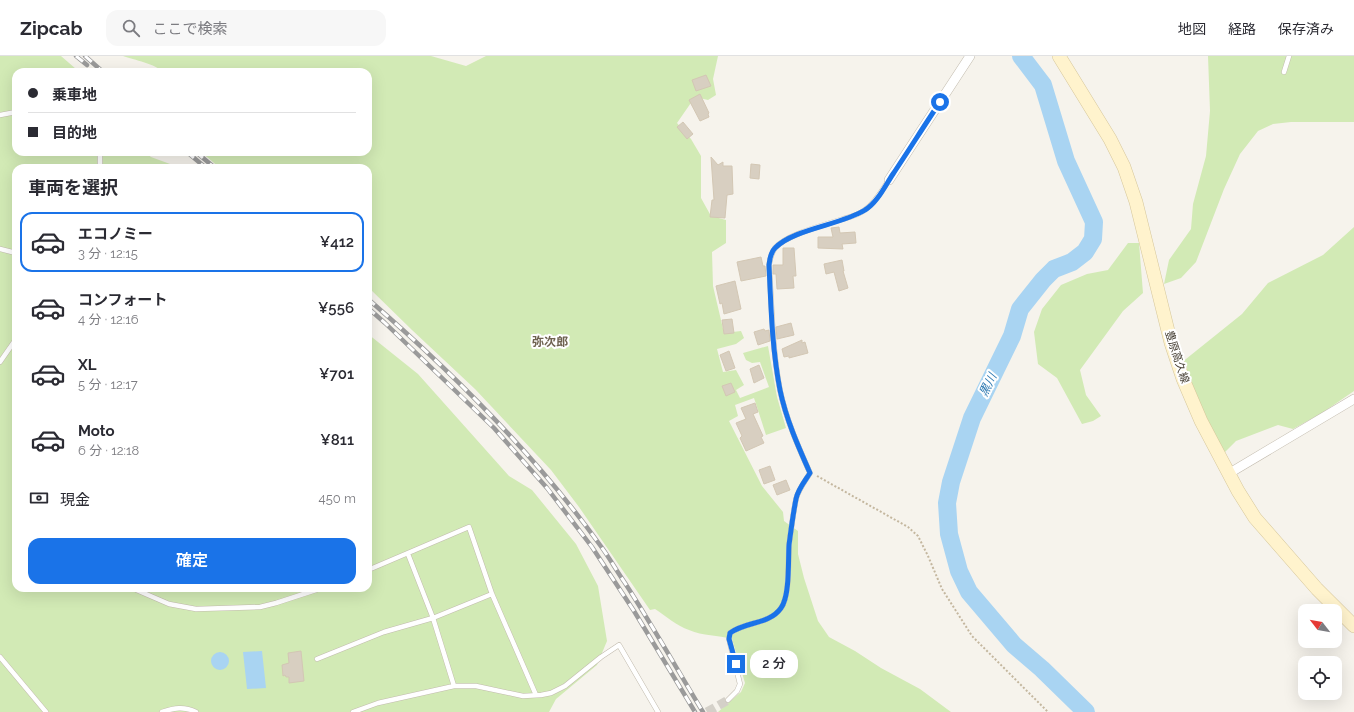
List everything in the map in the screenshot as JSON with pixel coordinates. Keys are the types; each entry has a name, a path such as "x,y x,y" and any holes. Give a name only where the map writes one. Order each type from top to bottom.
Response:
{"main road":[{"name":"豊原高久線","path":"1059,56 1110,139 1124,167 1136,202 1171,343 1180,372 1201,421 1228,474 1255,518 1317,589 1354,626"}],"street":[{"path":"889,180 970,56"},
{"path":"1228,474 1354,399"}],"lane":[{"path":"1284,72 1289,56"},
{"path":"0,115 12,113"},
{"path":"728,700 740,684 729,639 730,633 737,628 768,619 782,608 786,599 789,545 796,498 810,473 786,414 780,391 775,360 769,265 770,257 776,247 797,235 853,216 866,210 876,199 889,180"},
{"path":"0,249 12,252"},
{"path":"0,362 12,345"},
{"path":"372,568 469,528 492,594 536,695"},
{"path":"408,554 433,618 454,686"},
{"path":"141,592 169,604 196,609 260,607 276,604 310,592"},
{"path":"318,659 384,632 433,618 492,594"},
{"path":"353,712 378,703 454,686 476,686 523,696 551,693 565,686 619,645 658,712"},
{"path":"0,657 46,712"},
{"path":"162,712 174,708 187,708 196,712"}],"path":[{"path":"810,473 908,527 918,536 942,589 972,636 1048,712"}],"green space":[{"path":"0,56 61,56 75,68 12,68 12,156 150,156 170,164 12,164 12,592 372,592 372,337 418,374 509,476 532,490 576,544 598,586 607,641 597,665 556,699 549,712 0,712"},
{"path":"123,56 431,56 466,66 486,56 718,56 713,79 716,95 708,100 695,97 677,123 691,139 701,156 701,198 711,216 726,220 726,243 712,252 713,286 724,333 741,331 744,338 736,344 717,349 723,372 736,370 744,385 736,390 740,398 769,387 760,362 752,363 746,360 743,353 768,346 777,397 786,428 766,435 754,398 735,405 738,416 729,421 762,486 783,512 784,521 798,531 798,554 804,578 818,621 829,637 920,689 951,712 718,712 741,692 745,683 732,639 694,632 680,626 655,609 650,610 579,507 551,470 475,389 372,291 372,164 215,164 206,156 372,156 372,68 158,68 150,64"},
{"path":"1208,56 1354,56 1354,122 1291,122 1273,124 1258,131 1240,154 1224,189 1196,262 1181,278 1164,284 1169,260 1191,229 1193,204 1206,156 1210,111"},
{"path":"1354,227 1354,391 1322,413 1293,429 1278,425 1236,441 1223,454 1181,363 1242,314 1268,283 1323,255"},
{"path":"1128,243 1139,243 1143,293 1123,311 1080,370 1086,395 1101,416 1093,421 1082,424 1057,378 1038,364 1034,332 1042,309 1061,285 1087,274 1108,270"}],"water":[{"path":"262,651 266,688 247,689 243,652"},
{"path":"216,652 224,652 229,657 227,668 224,670 216,670 211,665 211,657"}],"building":[{"path":"706,75 711,86 696,91 692,80"},
{"path":"700,94 709,113 709,117 700,121 689,100"},
{"path":"683,122 693,134 687,139 677,127"},
{"path":"711,157 718,165 723,162 723,166 732,166 733,194 727,195 725,218 710,217 712,200 714,200"},
{"path":"751,164 760,165 759,179 750,178"},
{"path":"839,227 840,233 855,232 856,243 842,244 843,249 818,248 818,237 833,237 831,228"},
{"path":"783,248 794,248 796,276 793,276 794,288 777,289 776,274 773,274 773,265 783,265"},
{"path":"761,257 763,266 765,266 766,276 741,281 737,262"},
{"path":"842,260 843,271 848,288 839,291 834,272 826,274 824,264"},
{"path":"735,281 741,309 724,314 716,286"},
{"path":"732,319 734,333 724,334 722,320"},
{"path":"791,323 794,335 777,339 776,327"},
{"path":"764,329 765,331 769,330 770,341 758,345 754,332"},
{"path":"802,340 802,343 805,342 808,353 789,358 789,356 784,357 782,349"},
{"path":"729,351 735,368 726,371 720,355"},
{"path":"759,365 764,378 754,383 750,369"},
{"path":"731,383 735,392 726,396 722,386"},
{"path":"755,403 758,412 753,414 763,436 761,437 764,443 746,451 740,438 742,436 736,423 746,419 741,408"},
{"path":"770,466 775,480 764,484 759,470"},
{"path":"786,480 790,490 777,495 773,485"},
{"path":"301,651 304,681 289,683 289,677 286,677 285,675 283,676 282,665 289,663 288,653"}],"waterway":[{"name":"黒川","path":"1021,56 1043,85 1066,161 1094,222 1093,239 1085,252 1072,262 1054,269 1043,280 1020,309 1012,336 972,418 951,482 947,503 949,534 959,571 969,592 1014,645 1042,669 1086,712"}],"tunnel":[{"path":"707,712 728,700"}],"railway":[{"path":"76,56 87,65"},
{"path":"85,56 98,68"},
{"path":"192,156 201,164"},
{"path":"201,156 210,164"},
{"path":"372,303 461,385 520,447 575,512 625,583 703,712"},
{"path":"372,312 494,428 547,488 592,547 634,611 695,712"}],"district":[{"name":"弥次郎","path":"550,342"}],"route":[{"path":"736,664 729,639 730,633 737,628 768,619 782,608 786,599 789,545 796,498 810,473 786,414 780,391 775,360 769,265 770,257 776,247 797,235 853,216 866,210 876,199 940,102"}]}
